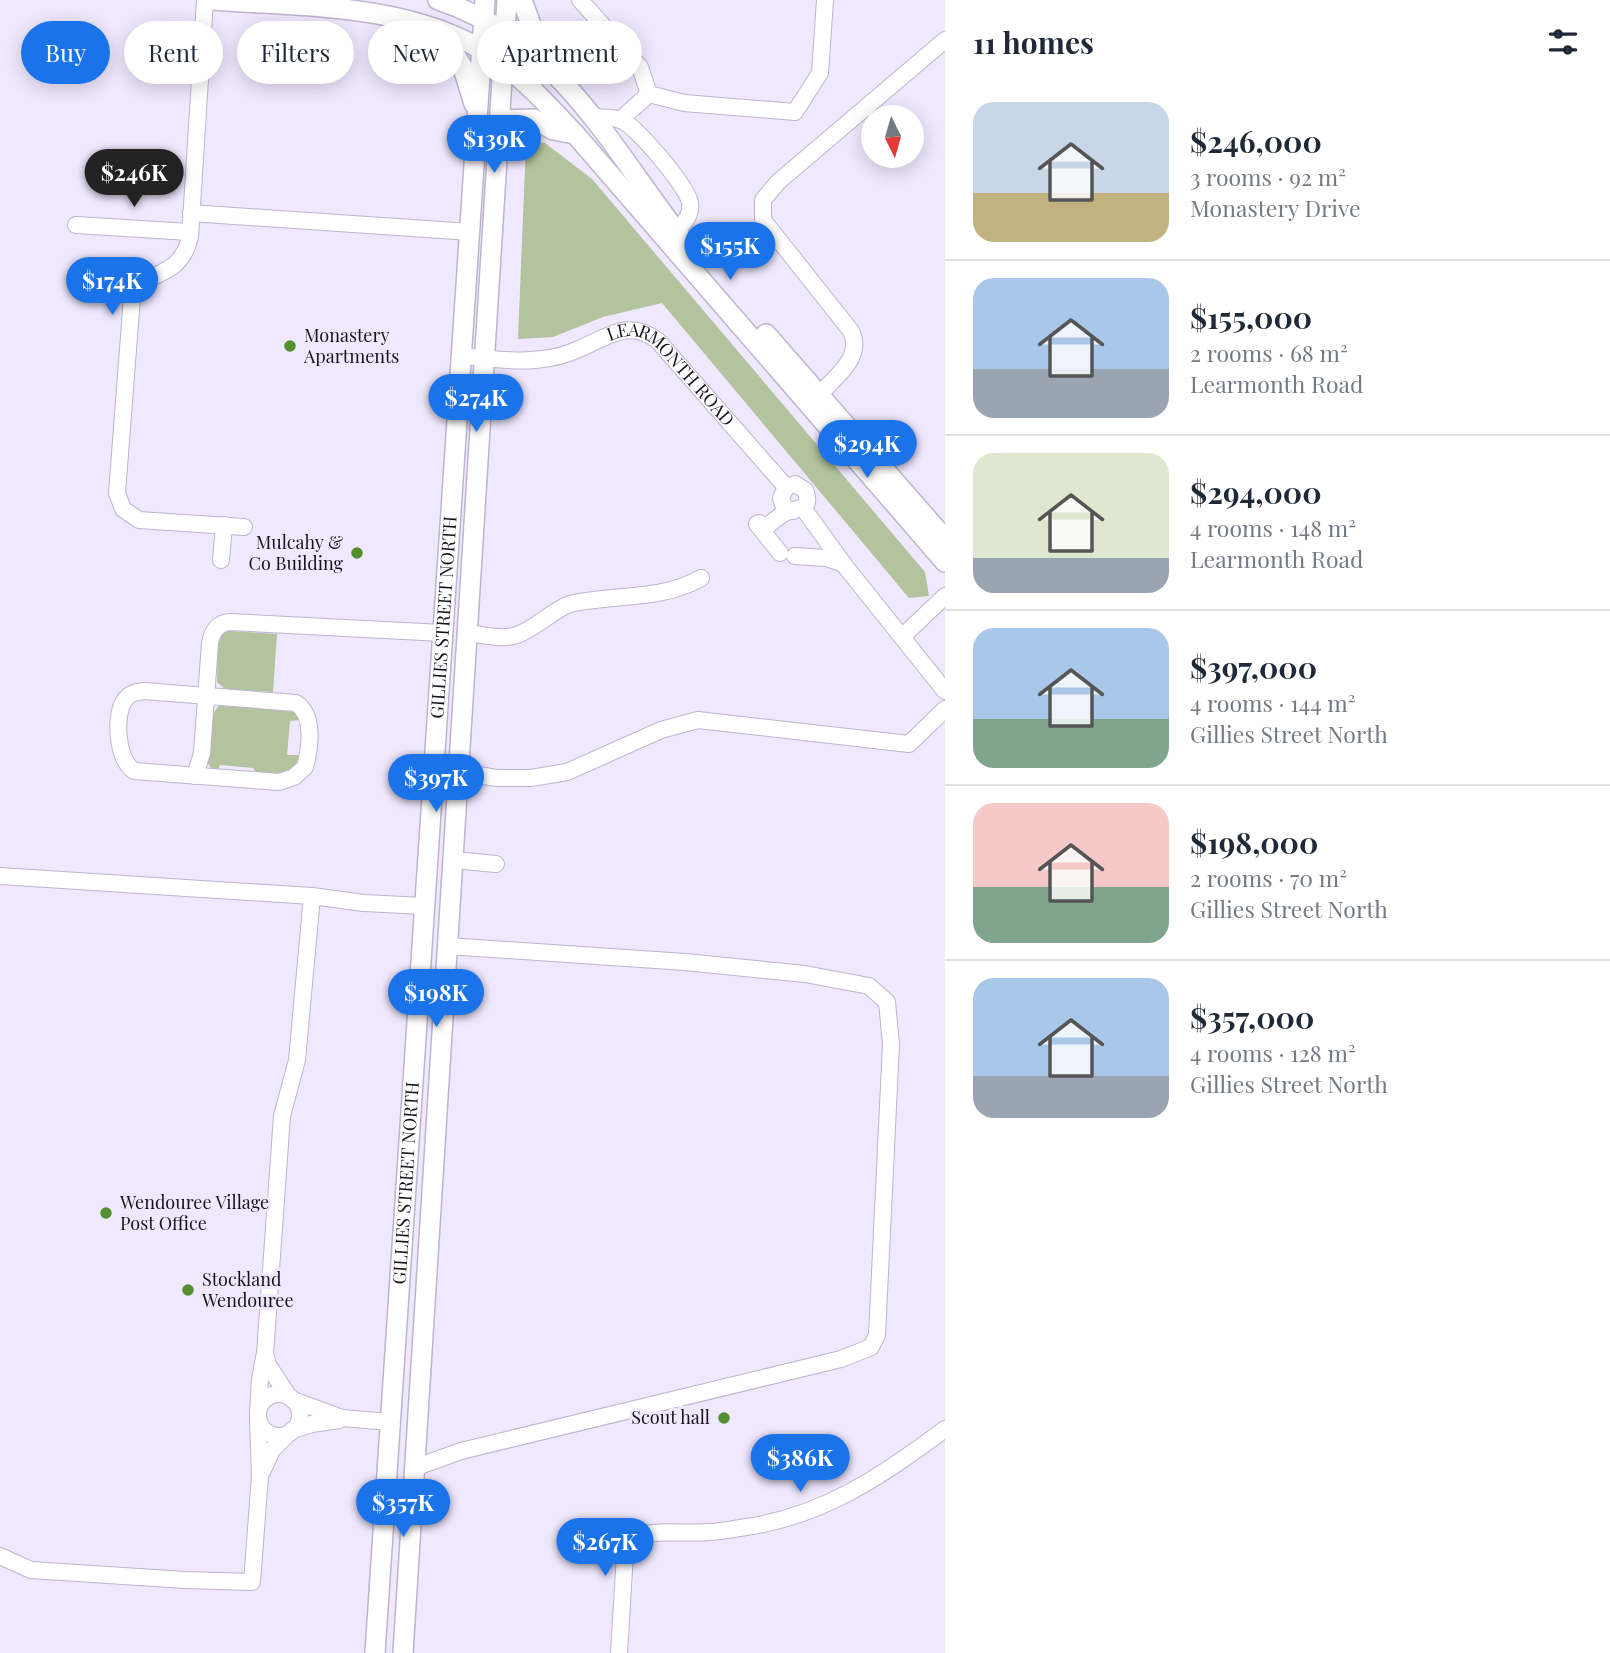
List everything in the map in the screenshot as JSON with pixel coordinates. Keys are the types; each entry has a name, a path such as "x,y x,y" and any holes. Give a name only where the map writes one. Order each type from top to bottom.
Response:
{"main road":[{"path":"212,0 338,9 411,21"},
{"path":"438,0 484,9"},
{"name":"GILLIES STREET NORTH","path":"506,21 507,0"},
{"path":"522,0 530,21"},
{"path":"463,68 478,115"},
{"name":"GILLIES STREET NORTH","path":"375,1653 480,84"},
{"name":"GILLIES STREET NORTH","path":"403,1653 502,84"},
{"path":"526,84 575,134 945,539"},
{"path":"564,84 593,117 676,231 945,562"},
{"path":"501,120 534,119 553,130 575,134"},
{"path":"424,906 450,908"},
{"path":"390,1422 416,1424"}],"street":[{"path":"205,0 190,232 187,248 180,260 166,273 142,283 132,298 118,496 123,509 136,519 244,527"},
{"path":"580,0 640,67 649,94"},
{"path":"649,94 684,103 795,112 820,74 825,0"},
{"path":"815,399 851,360 855,339 762,220 763,200 778,182 945,40"},
{"path":"620,120 649,94"},
{"path":"593,117 620,120 636,131 688,195 691,204 689,215 676,231"},
{"path":"191,213 470,232"},
{"path":"76,225 190,232"},
{"name":"LEARMONTH ROAD","path":"461,356 543,359 570,353 616,331 629,328 639,330 658,341 783,493"},
{"path":"762,530 807,501 805,490 796,484 783,493 776,508 757,524 762,530 788,554 826,558 844,564"},
{"path":"783,493 784,507 798,509 945,691"},
{"path":"221,560 223,525"},
{"path":"468,634 505,637 517,635 570,604 659,593 682,588 701,578"},
{"path":"903,636 945,596"},
{"path":"195,776 202,751 211,637 218,627 226,622 442,634"},
{"path":"139,691 206,696 298,704 306,713 309,722 306,762 299,774 281,781 142,773 131,769 123,758 120,745 121,710 127,697 139,691"},
{"path":"459,772 497,778 531,778 567,772 662,730 698,720 909,744 945,709"},
{"path":"453,860 496,864"},
{"path":"0,876 424,906"},
{"path":"0,1556 31,1570 252,1582 260,1478 260,1379 265,1353 282,1116 297,1060 312,896"},
{"path":"414,1468 461,1451 841,1359 871,1347 877,1335 891,1044 887,1002 869,986 805,974 685,962 447,946"},
{"path":"260,1478 272,1450 290,1432 299,1415 291,1398 268,1365 265,1353"},
{"path":"359,1420 327,1413 277,1394 269,1397 260,1406 258,1417 268,1433 280,1435 319,1423 359,1420 390,1422"},
{"path":"619,1653 625,1553 631,1543 646,1533 709,1532 780,1520 851,1494 888,1471 945,1429"}],"green space":[{"path":"526,143 545,143 592,179 925,572 929,596 909,598 662,303 603,317 553,337 518,339"},
{"path":"230,631 277,634 273,692 225,689 217,682 218,642 223,633"},
{"path":"220,705 296,712 301,720 290,721 287,755 299,755 297,762 288,771 269,774 256,773 253,768 220,765 218,770 211,768 207,762 211,724"}],"place":[{"name":"Monastery Apartments","path":"290,346"},
{"name":"Mulcahy & Co Building","path":"357,553"},
{"name":"Wendouree Village Post Office","path":"106,1213"},
{"name":"Stockland Wendouree","path":"188,1290"},
{"name":"Scout hall","path":"724,1418"}]}
